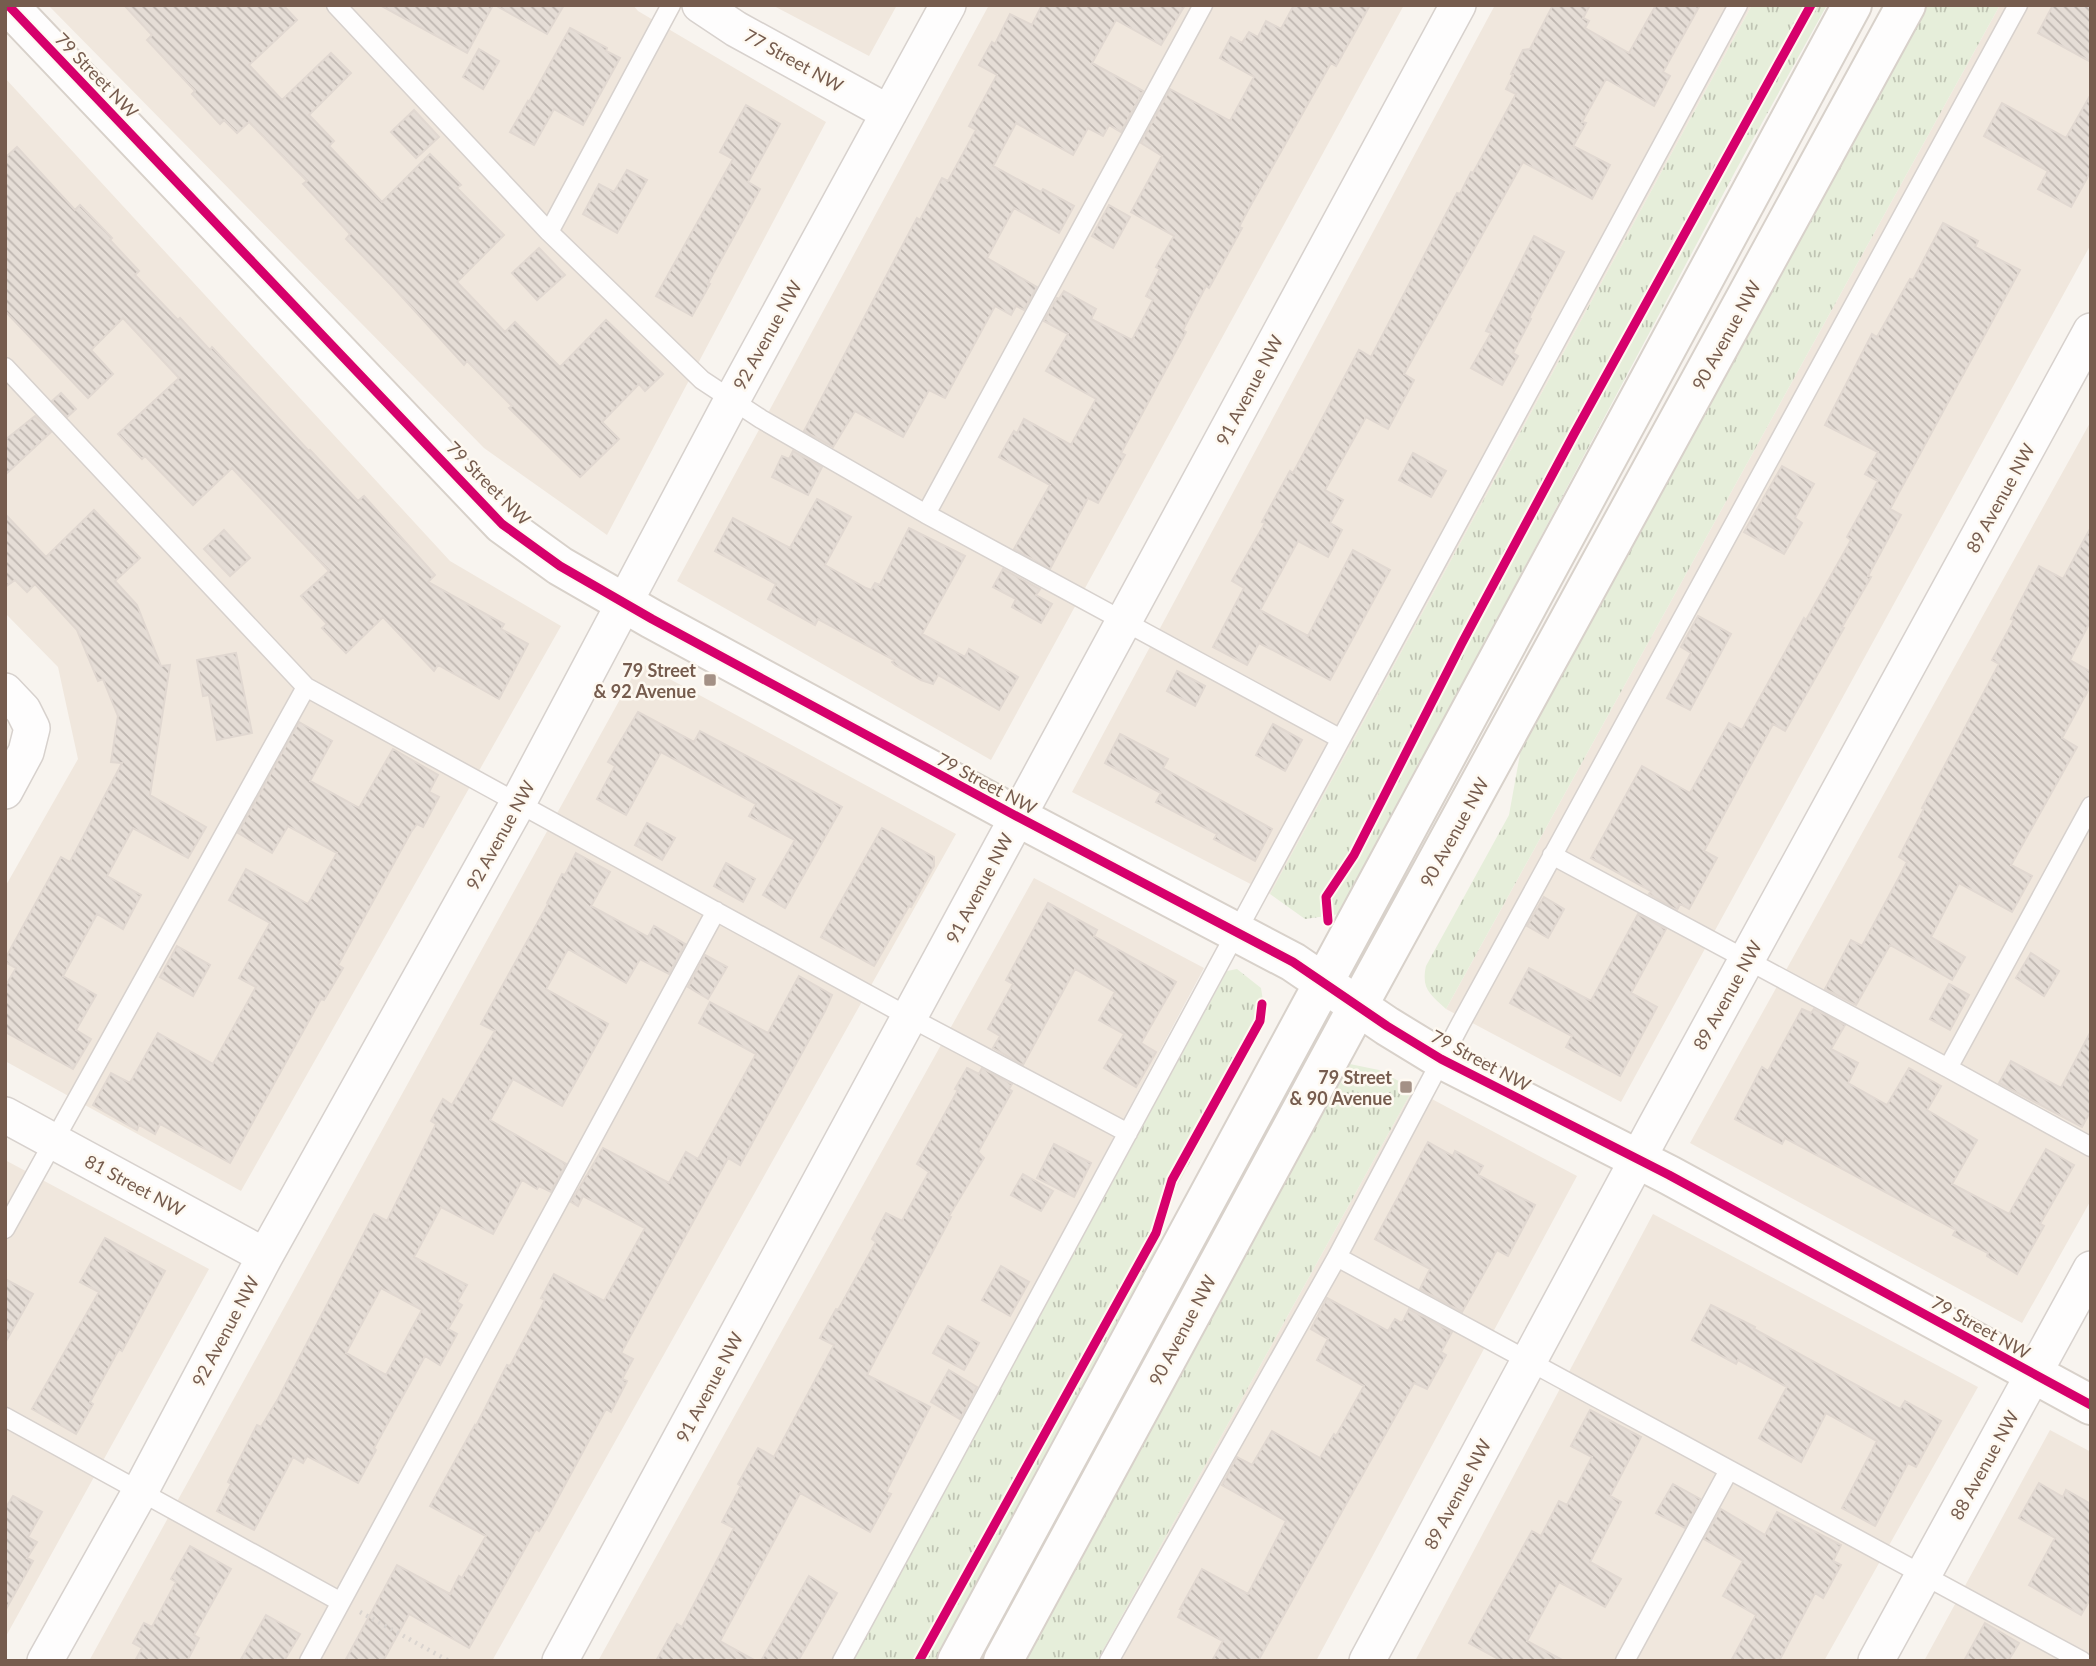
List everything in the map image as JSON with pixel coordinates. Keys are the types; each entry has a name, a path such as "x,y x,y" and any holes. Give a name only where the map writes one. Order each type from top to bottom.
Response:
{"main road":[{"name":"79 Street NW","path":"8,5 502,524 560,566 1018,817 1293,962 1441,1059 1638,1159 2091,1405"},
{"path":"957,1661 1852,5"},
{"name":"90 Avenue NW","path":"1003,1661 1906,5"}],"street":[{"name":"77 Street NW","path":"699,5 736,29 889,113"},
{"name":"92 Avenue NW","path":"45,1661 141,1490 265,1256 518,803 732,400 948,5"},
{"name":"91 Avenue NW","path":"560,1661 1458,5"},
{"name":"89 Avenue NW","path":"1367,1661 1746,960 2091,331"},
{"path":"5,691 23,710 32,728 26,752 5,791"},
{"name":"81 Street NW","path":"5,1115 265,1256"},
{"name":"88 Avenue NW","path":"1876,1661 2091,1269"}],"lane":[{"path":"336,5 549,232 702,380 761,419 926,514 1341,739"},
{"path":"549,232 671,5"},
{"path":"926,514 1203,5"},
{"path":"842,1661 1738,5"},
{"path":"1109,1661 1337,1256 1552,855 2018,5"},
{"path":"5,367 306,687 909,1017 1128,1133"},
{"path":"5,1229 306,687"},
{"path":"1948,1068 2091,806"},
{"path":"1552,855 2091,1147"},
{"path":"309,1661 716,911"},
{"path":"1337,1256 2081,1661"},
{"path":"5,1417 341,1602"},
{"path":"1625,1661 1729,1470"}],"path":[{"path":"341,1602 449,1661"}],"shaded area":[{"path":"48,5 633,5 638,11 826,122 607,535 484,448"},
{"path":"772,5 897,5 869,56"},
{"path":"989,5 1404,5 991,760 677,581"},
{"path":"1495,5 1752,5 1270,894 1072,792"},
{"path":"2000,5 2091,5 2091,244 1621,1102 1446,1009"},
{"path":"5,78 450,561 561,626 241,1191 5,1061 5,887 78,759 58,667 5,613"},
{"path":"2091,421 2091,1200 2022,1323 1690,1143"},
{"path":"640,663 956,834 492,1661 89,1661"},
{"path":"1034,878 1204,968 834,1661 598,1661"},
{"path":"1413,1089 1577,1176 1316,1661 1097,1661"},
{"path":"5,1160 209,1269 5,1638"},
{"path":"1653,1214 1978,1387 1824,1661 1415,1661"},
{"path":"2050,1430 2091,1452 2091,1661 1924,1661"}],"green space":[{"path":"1752,5 1827,5 1736,170 1340,914 1305,919 1270,894"},
{"path":"1926,5 2000,5 1446,1009 1431,995 1426,986 1426,966 1509,815 1522,743 1899,48"},
{"path":"1237,969 1261,988 1266,1019 1174,1192 1147,1274 938,1661 853,1661 1227,971"},
{"path":"1340,1062 1379,1070 1413,1089 1097,1661 1014,1661"}],"building":[{"path":"124,5 283,5 297,20 249,65 282,100 331,53 351,73 309,115 334,141 329,146 382,202 430,154 461,185 457,188 504,235 457,282 505,332 515,322 560,367 606,320 663,374 645,391 639,384 602,422 619,439 580,477 509,408 512,406 467,361 464,365 346,239 350,234 303,184 307,181 249,122 237,133 224,120 220,124 192,94 195,91 147,40 152,35"},
{"path":"380,5 493,5 467,53"},
{"path":"495,5 564,5 547,34"},
{"path":"1042,5 1185,5 1161,45 1116,20 1092,63 1143,91 1121,132 1109,125 1103,136 1088,128 1073,155 1016,123 993,166 1074,206 1059,233 1014,208 987,258 1037,287 1024,310 1016,306 1011,315 995,306 945,398 929,390 903,437 855,411 833,447 804,431 917,218 920,220 942,178 948,181 976,130 969,126 997,75 979,65 992,42 995,44 1010,14 1032,25"},
{"path":"1294,5 1370,5 1336,66 1331,63 1248,210 1239,227 1242,228 1209,288 1206,286 1183,330 1186,332 1121,453 1125,455 1098,503 1088,498 1050,569 1014,549 1050,485 999,457 1024,419 1071,445 1096,399 1046,371 1068,334 1044,321 1064,291 1096,309 1091,319 1132,340 1153,300 1146,296 1160,269 1156,267 1174,236 1131,212 1162,156 1141,143 1170,89 1230,121 1254,77 1220,58 1231,37 1242,43 1249,32 1258,37 1266,21 1281,29"},
{"path":"1553,5 1590,5 1583,18 1589,21 1585,28 1629,53 1656,5 1700,5 1663,72 1670,76 1654,106 1606,79 1582,122 1586,123 1573,146 1610,165 1592,199 1523,162 1404,374 1414,380 1388,429 1366,417 1325,490 1343,500 1330,523 1342,530 1328,557 1298,541 1260,610 1308,636 1353,550 1390,570 1330,680 1259,643 1247,665 1213,647 1244,588 1232,581 1265,523 1262,522 1290,471 1293,473 1359,350 1371,357 1457,193 1460,194 1471,172 1473,173 1516,94 1506,89 1513,75 1511,74 1523,50 1530,49"},
{"path":"2053,5 2091,5 2091,62 2038,33"},
{"path":"570,28 620,58 583,125 554,109 534,145 510,132"},
{"path":"479,49 499,61 483,89 463,77"},
{"path":"2091,94 2091,171 2071,207 2038,189 2048,171 1984,136 2002,103 2066,138"},
{"path":"746,105 780,124 748,182 760,189 692,316 656,296 733,159 720,152"},
{"path":"414,110 439,137 416,158 391,132"},
{"path":"17,147 75,210 80,205 112,238 110,240 139,271 135,275 178,320 180,318 210,350 212,347 358,501 364,496 435,575 428,582 504,624 501,629 528,644 499,699 438,665 434,671 383,617 346,653 322,628 327,624 301,596 329,571 232,468 193,505 145,456 142,459 118,434 179,378 123,318 91,350 113,374 88,398 5,311 5,158"},
{"path":"627,170 647,180 617,233 583,214 599,184 614,192"},
{"path":"1109,205 1130,217 1113,248 1092,236"},
{"path":"1943,223 1978,241 1975,247 2020,270 1890,509 1901,515 1868,576 1871,577 1842,627 1844,628 1785,731 1773,724 1704,851 1717,858 1689,909 1680,904 1677,910 1649,894 1651,891 1591,858 1642,766 1690,793 1729,723 1742,730 1851,540 1847,537 1878,481 1865,474 1878,452 1825,425 1872,334 1877,337 1910,279 1913,280"},
{"path":"1534,236 1564,252 1529,318 1531,319 1513,353 1518,356 1502,385 1471,368 1491,333 1486,331"},
{"path":"539,248 565,275 537,300 512,273"},
{"path":"61,393 76,409 67,417 52,401"},
{"path":"35,416 51,432 5,475 5,440"},
{"path":"793,451 822,467 808,495 772,477 782,456 789,459"},
{"path":"1413,453 1446,471 1431,497 1399,480"},
{"path":"1782,466 1814,484 1795,518 1802,523 1784,554 1744,532"},
{"path":"817,499 851,517 825,565 871,590 875,583 880,585 909,528 965,556 922,634 965,657 969,649 1018,677 999,710 938,675 933,684 921,680 895,665 892,662 894,660 818,619 815,625 768,599 776,584 715,551 733,518 790,548"},
{"path":"94,510 140,558 115,581 137,605 161,666 170,665 150,795 206,827 188,858 133,828 107,876 141,895 123,929 97,914 63,976 96,995 76,1030 91,1039 73,1069 5,1032 5,987 16,968 5,962 5,959 61,857 70,862 122,763 111,762 118,716 103,679 98,681 77,630 35,584 27,592 15,580 5,587 5,514 46,557"},
{"path":"2091,527 2091,620 2070,660 2091,672 2091,685 2062,738 2077,747 2011,865 2032,876 2012,912 1959,883 1931,937 1965,957 1952,980 1890,945 1856,1005 1825,989 1851,940 1862,946 1907,862 1899,857 1924,809 1922,808 1999,664 1992,660 2039,566 2063,579"},
{"path":"224,530 250,558 230,576 204,549"},
{"path":"1003,569 1040,589 1036,595 1052,604 1041,623 1012,607 1016,599 993,587"},
{"path":"1698,616 1731,634 1690,710 1667,698 1691,653 1681,647"},
{"path":"236,653 252,733 217,740 209,695 203,696 197,660"},
{"path":"1177,671 1205,686 1195,706 1167,691"},
{"path":"638,712 694,742 700,731 842,807 785,908 763,895 795,840 749,816 756,804 661,752 626,815 597,799 615,766 608,762"},
{"path":"299,722 332,741 310,781 359,808 393,749 438,775 429,792 439,797 423,827 417,824 411,832 338,965 343,968 324,1000 321,999 230,1163 160,1124 155,1134 139,1125 137,1130 93,1105 111,1073 130,1083 158,1033 213,1064 256,987 239,978 270,923 229,900 246,869 308,904 337,853 288,826 272,853 238,833"},
{"path":"1273,724 1302,740 1285,771 1256,755"},
{"path":"1120,734 1168,759 1163,768 1272,829 1255,861 1214,839 1217,834 1156,802 1161,793 1105,763"},
{"path":"647,823 675,838 662,860 635,845"},
{"path":"882,828 934,857 934,866 874,966 821,937"},
{"path":"576,853 610,872 591,906 648,937 654,926 685,944 669,974 640,959 626,983 568,949 546,989 608,1024 562,1106 513,1079 490,1120 566,1164 551,1192 539,1186 537,1189 522,1180 493,1234 441,1207 414,1257 467,1285 457,1302 462,1305 448,1329 457,1334 440,1365 425,1356 374,1448 376,1450 358,1483 307,1456 303,1463 293,1457 254,1530 217,1511 231,1484 228,1482 257,1425 261,1427 278,1399 374,1214 387,1221 436,1124 431,1121 443,1099 452,1105 495,1031 481,1024 562,874 565,875","holes":["381,1288 422,1310 386,1375 346,1353"]},
{"path":"726,863 755,879 743,902 714,886"},
{"path":"1544,897 1564,909 1548,938 1527,926"},
{"path":"1048,903 1097,930 1094,936 1176,982 1141,1043 1156,1052 1136,1087 1104,1068 1124,1034 1099,1020 1115,992 1075,969 1023,1065 993,1048 1000,1036 988,1029 1013,984 1006,980"},
{"path":"1638,914 1666,929 1631,993 1657,1007 1620,1076 1566,1047 1572,1036 1510,1003 1529,968 1591,1001"},
{"path":"177,946 210,965 193,996 160,977"},
{"path":"2031,953 2059,971 2044,996 2016,978"},
{"path":"705,955 727,967 708,999 688,987"},
{"path":"799,976 832,995 825,1011 740,1165 728,1158 621,1353 633,1359 622,1379 627,1381 611,1412 606,1409 548,1516 539,1531 536,1529 469,1648 409,1614 383,1661 345,1661 397,1565 450,1594 459,1576 462,1578 486,1536 430,1506 507,1365 510,1366 545,1300 541,1298 554,1274 604,1301 645,1228 583,1196 578,1206 571,1202 603,1148 669,1183 686,1152 698,1159 756,1054 699,1023 710,1002 768,1033"},
{"path":"1949,984 1969,995 1950,1030 1930,1019"},
{"path":"1802,1009 1811,1013 1814,1009 1845,1025 1831,1049 1858,1063 1848,1083 1887,1105 1909,1068 1941,1086 1927,1110 1977,1140 1952,1184 2009,1214 2046,1149 2074,1165 2040,1224 2044,1226 2017,1274 1987,1256 1988,1253 1953,1235 1956,1230 1785,1138 1782,1144 1735,1119 1762,1067 1768,1071"},
{"path":"2091,1031 2091,1110 2082,1127 1999,1083 2011,1061 2061,1088"},
{"path":"967,1068 979,1074 982,1068 1012,1084 1009,1089 1012,1091 978,1152 984,1158 949,1216 951,1217 867,1375 930,1407 886,1492 891,1494 870,1532 800,1493 720,1641 756,1661 656,1661 677,1624 682,1627 734,1528 722,1522 741,1486 738,1484 758,1448 774,1457 834,1345 820,1338 876,1242 872,1239 886,1213 902,1221 929,1172 917,1164 958,1090 955,1089"},
{"path":"1428,1142 1453,1156 1455,1151 1483,1166 1478,1175 1535,1205 1508,1256 1497,1250 1462,1312 1420,1289 1430,1269 1375,1239"},
{"path":"1054,1144 1091,1163 1074,1197 1037,1178"},
{"path":"1023,1174 1053,1191 1041,1211 1011,1195"},
{"path":"105,1238 165,1271 122,1351 119,1349 90,1402 93,1404 76,1434 32,1409 99,1292 80,1282"},
{"path":"1001,1266 1029,1282 1010,1316 982,1300"},
{"path":"5,1279 33,1294 5,1343"},
{"path":"1327,1298 1388,1331 1395,1319 1402,1323 1409,1309 1452,1332 1441,1352 1446,1355 1427,1389 1414,1383 1258,1661 1212,1661 1223,1641 1178,1617 1180,1609 1202,1569 1248,1594 1286,1521 1222,1485 1237,1457 1252,1465 1272,1431 1320,1458 1334,1434 1336,1436 1364,1386 1317,1360 1328,1339 1311,1329"},
{"path":"1711,1305 1900,1409 1905,1401 1941,1421 1916,1467 1908,1463 1875,1526 1842,1508 1877,1441 1826,1413 1801,1462 1759,1438 1787,1387 1738,1360 1736,1364 1692,1340"},
{"path":"948,1326 979,1343 964,1370 933,1353"},
{"path":"949,1370 977,1387 960,1419 931,1402"},
{"path":"1590,1410 1641,1437 1610,1496 1621,1502 1590,1562 1621,1579 1605,1607 1559,1582 1527,1641 1564,1661 1502,1661 1469,1643 1532,1531 1541,1536 1559,1501 1567,1505 1592,1457 1571,1446"},
{"path":"2039,1483 2063,1497 2066,1490 2091,1504 2091,1598 2081,1615 2029,1585 2055,1538 2019,1518"},
{"path":"1673,1484 1700,1499 1685,1528 1656,1513"},
{"path":"13,1496 42,1512 28,1537 37,1542 27,1558 33,1561 5,1611 5,1509"},
{"path":"1721,1509 1765,1535 1777,1512 1841,1545 1833,1561 1841,1565 1823,1598 1815,1593 1779,1661 1731,1661 1756,1615 1723,1596 1743,1561 1704,1539"},
{"path":"190,1546 231,1569 194,1635 199,1638 187,1661 135,1661 142,1648 133,1643 144,1623 152,1627 176,1582 171,1579"},
{"path":"809,1576 837,1593 798,1661 761,1661"},
{"path":"266,1615 300,1634 284,1661 240,1661"},
{"path":"1985,1623 2019,1643 2008,1661 1964,1661"}],"cycle path":[{"path":"8,5 502,524 560,566 652,619 1018,817 1293,962 1441,1059 1669,1175 2091,1405"},
{"path":"1328,921 1326,897 1354,855 1462,643 1574,434 1811,5"},
{"path":"919,1661 1156,1233 1172,1180 1260,1021 1262,1004"}],"place":[{"name":"79 Street & 92 Avenue","path":"710,680"},
{"name":"79 Street & 90 Avenue","path":"1406,1087"}]}
